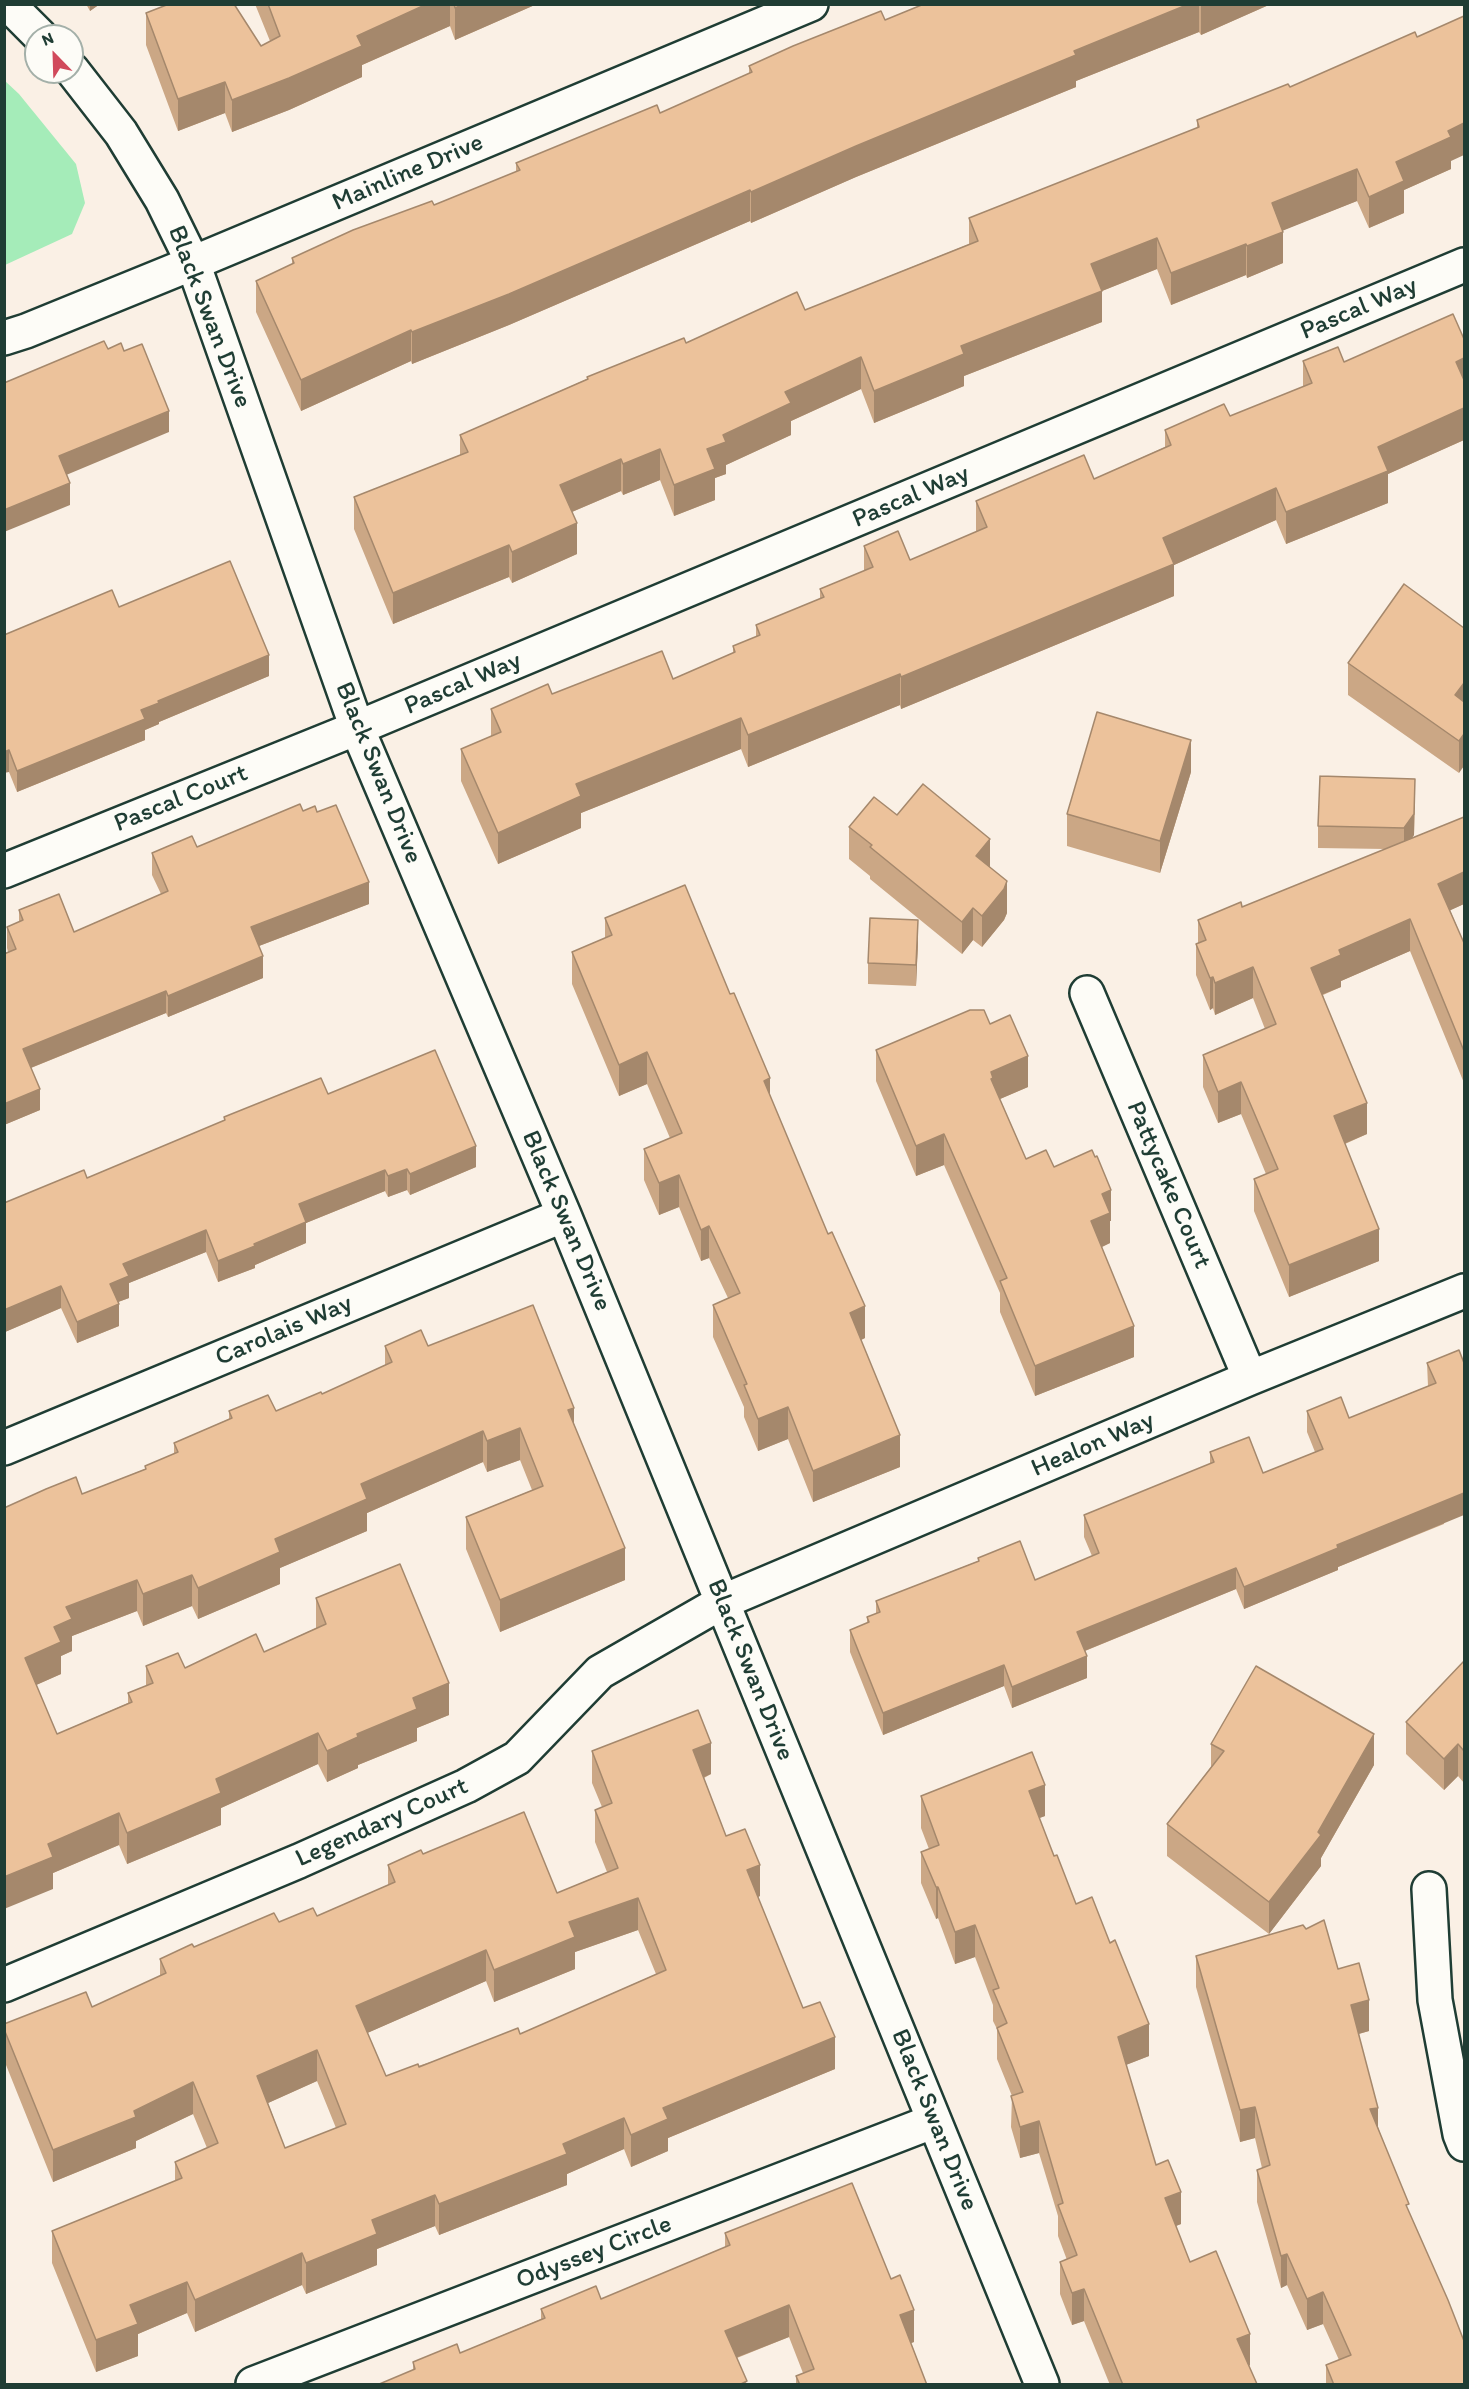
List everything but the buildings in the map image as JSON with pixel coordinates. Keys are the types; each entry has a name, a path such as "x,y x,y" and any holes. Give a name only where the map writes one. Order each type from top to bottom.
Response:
{"street":[{"path":"8,4 28,24"},
{"name":"Mainline Drive","path":"4,338 193,262 811,4"},
{"name":"Black Swan Drive","path":"83,84 121,133 162,200 193,262 357,728 564,1215 1042,2385"},
{"name":"Pascal Way","path":"357,728 1464,265"},
{"name":"Pascal Court","path":"4,870 357,728"},
{"name":"Pattycake Court","path":"1087,993 1250,1378"},
{"name":"Carolais Way","path":"4,1448 564,1215"},
{"name":"Healon Way","path":"722,1602 1250,1378 1464,1291"},
{"name":"Legendary Court","path":"4,1985 299,1861 466,1786 517,1758 600,1672 722,1602"},
{"path":"1429,1889 1435,2000 1464,2144"},
{"name":"Odyssey Circle","path":"253,2385 934,2121"}],"green space":[{"path":"4,80 19,94 76,164 85,203 72,234 5,265"}]}
